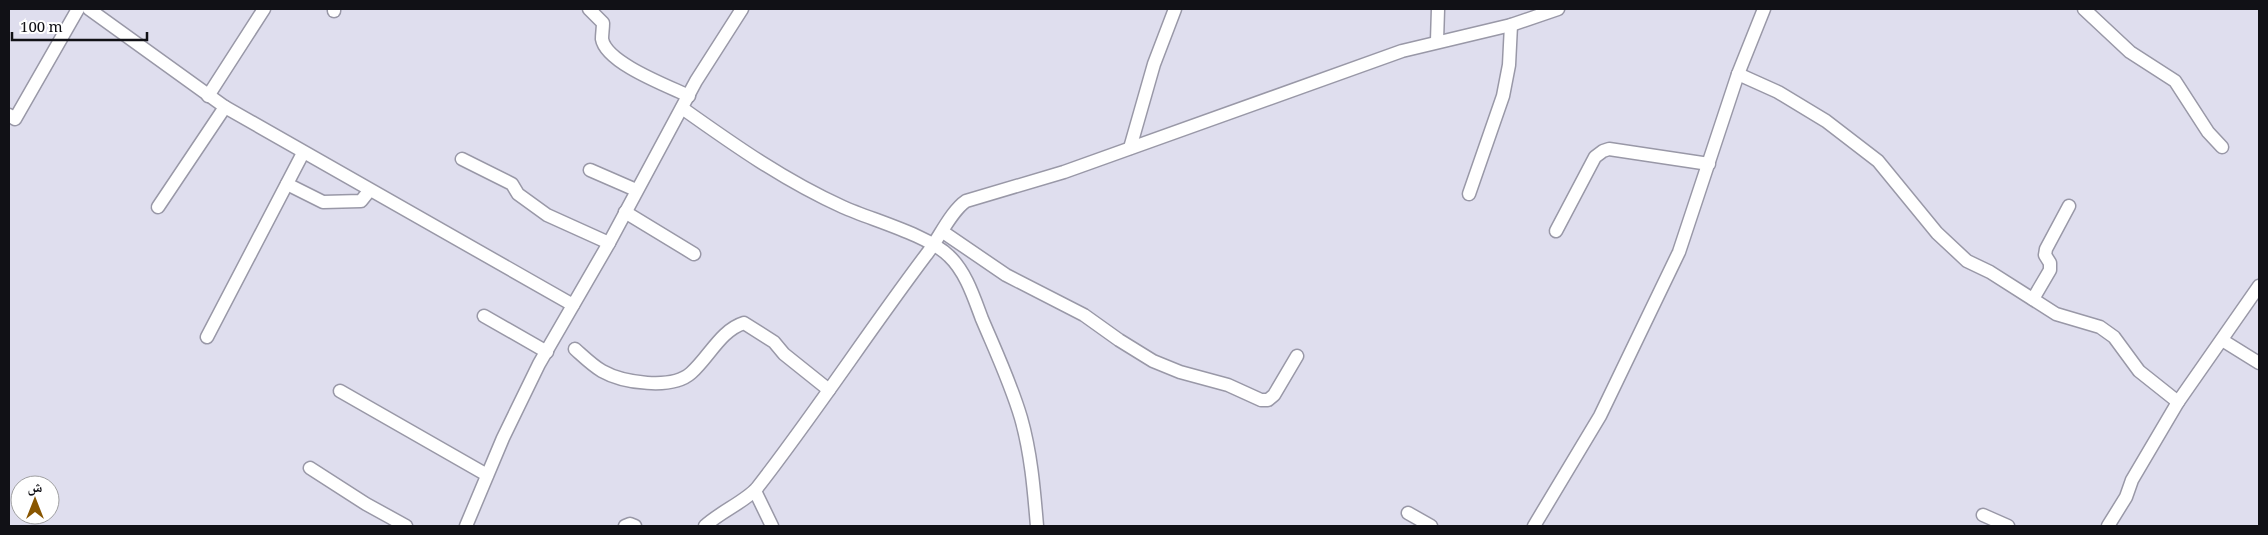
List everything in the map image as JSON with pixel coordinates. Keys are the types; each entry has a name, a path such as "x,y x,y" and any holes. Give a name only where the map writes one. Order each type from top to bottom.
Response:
{"street":[{"path":"11,121 78,9"},
{"path":"89,9 225,107 369,191 573,305"},
{"path":"208,96 264,9"},
{"path":"589,9 603,23 602,39 617,59 689,96"},
{"path":"466,526 520,402 546,352 682,108 742,9"},
{"path":"1130,148 1154,64 1176,9"},
{"path":"1437,41 1438,9"},
{"path":"706,526 720,513 755,490 829,390 874,324 934,245 958,208 966,201 1036,181 1402,50 1511,25 1558,9"},
{"path":"1534,526 1600,416 1679,252 1738,74 1764,9"},
{"path":"2084,9 2130,52 2175,81 2208,132 2222,147"},
{"path":"1469,194 1508,78 1511,25"},
{"path":"1738,74 1778,92 1826,121 1878,160 1937,233 1968,261 1990,272 2056,314 2100,327 2114,338 2139,371 2178,402"},
{"path":"158,207 225,107"},
{"path":"682,108 734,145 795,183 844,207 934,245 956,264 970,288 1012,392 1029,452 1037,526"},
{"path":"1556,232 1595,156 1603,151 1609,149 1709,164"},
{"path":"207,337 304,153"},
{"path":"462,159 512,184 518,194 547,215 608,243"},
{"path":"590,170 636,190"},
{"path":"287,184 323,202 361,201 369,191"},
{"path":"2032,299 2050,270 2050,263 2045,255 2046,249 2069,206"},
{"path":"624,212 694,254"},
{"path":"943,232 1006,275 1073,309 1142,355 1167,368 1228,385 1264,400 1272,399 1297,356"},
{"path":"2108,526 2126,497 2132,480 2178,402 2259,286"},
{"path":"484,316 546,352"},
{"path":"575,349 603,371 619,378 644,382 674,381 690,374 733,326 744,323 774,342 784,354 829,390"},
{"path":"2222,340 2259,363"},
{"path":"340,391 487,475"},
{"path":"310,468 366,504 406,526"},
{"path":"755,490 772,526"},
{"path":"1408,513 1431,526"},
{"path":"1983,515 2008,526"},
{"path":"625,526 630,524 635,526"}]}
